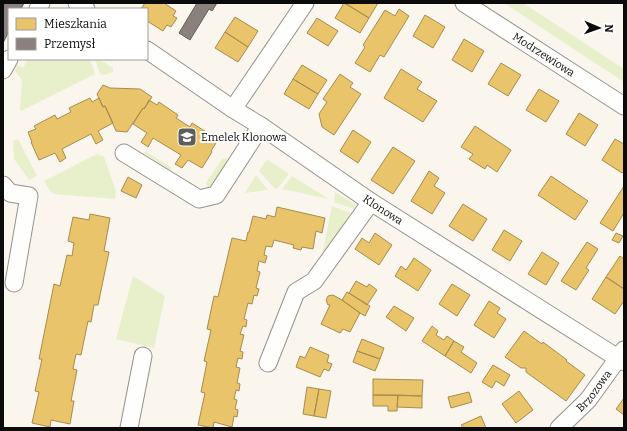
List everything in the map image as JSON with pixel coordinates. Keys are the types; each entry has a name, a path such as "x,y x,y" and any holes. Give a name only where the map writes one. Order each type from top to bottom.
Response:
{"street":[{"path":"234,109 305,3"},
{"name":"Modrzewiowa","path":"464,3 624,106"},
{"name":"Klonowa","path":"148,51 371,202 622,357"},
{"path":"3,70 8,60"},
{"path":"124,153 199,199 216,195 261,126"},
{"path":"3,185 10,193 29,196 14,283"},
{"path":"268,363 296,292 314,281 371,202"},
{"path":"129,428 143,356"},
{"name":"Brzozowa","path":"560,428 588,400 622,357"}],"green space":[{"path":"504,3 523,3 624,69 624,82"},
{"path":"27,60 90,60 95,74 21,111 22,80 14,70 17,65 23,68"},
{"path":"95,60 101,60 113,68 113,72 104,75 100,74"},
{"path":"18,139 37,176 29,180 14,159 13,141"},
{"path":"145,151 172,168 170,170 144,153"},
{"path":"97,154 104,157 116,191 115,199 54,194 50,191 44,181"},
{"path":"225,158 229,160 208,188 206,183 222,159"},
{"path":"267,159 289,174 277,189 274,188 259,171"},
{"path":"256,175 268,190 245,193"},
{"path":"292,176 329,199 282,189"},
{"path":"335,192 356,205 354,209 334,202"},
{"path":"332,206 351,213 325,253 323,251"},
{"path":"133,276 165,296 154,348 116,339"}],"building: Mieszkania":[{"path":"145,3 164,3 176,11 173,16 177,18 171,27 167,25 163,31 148,22 148,8 142,8"},
{"path":"344,3 369,18 360,33 335,18"},
{"path":"345,3 378,3 369,18"},
{"path":"399,9 409,16 384,57 380,55 370,72 355,63 365,47 363,45 385,10 395,16"},
{"path":"425,15 445,27 433,48 413,36"},
{"path":"235,17 258,31 248,47 225,32"},
{"path":"317,18 338,31 328,46 307,33"},
{"path":"225,32 248,47 238,62 215,48"},
{"path":"464,39 484,51 472,72 452,60"},
{"path":"501,63 521,75 508,96 488,84"},
{"path":"302,65 327,80 318,94 293,79"},
{"path":"401,69 422,82 417,89 437,101 423,122 384,98"},
{"path":"340,74 353,83 350,87 361,94 334,135 322,127 319,114 327,102 323,99"},
{"path":"293,79 318,94 309,109 284,94"},
{"path":"103,85 110,88 140,89 152,97 127,132 116,131 105,106 103,107 97,94"},
{"path":"539,89 559,101 546,122 526,110"},
{"path":"90,98 92,102 99,98 103,107 105,106 113,123 98,131 103,140 96,144 91,134 62,149 66,158 60,162 55,153 39,160 28,132 36,129 34,126 55,115 57,119 71,112 69,108"},
{"path":"149,100 157,105 159,102 178,115 176,118 190,127 192,123 211,135 209,138 216,143 202,168 188,160 182,168 175,164 181,155 153,138 148,147 141,142 147,133 133,124"},
{"path":"579,113 598,125 585,146 566,134"},
{"path":"475,126 511,150 497,172 487,165 485,169 469,159 473,154 461,147"},
{"path":"353,130 371,142 358,163 340,151"},
{"path":"615,139 624,144 624,171 622,173 602,160"},
{"path":"393,147 415,161 393,194 371,180"},
{"path":"429,171 439,178 434,186 445,193 432,214 411,201"},
{"path":"551,176 588,201 575,220 538,195"},
{"path":"128,177 142,185 136,198 121,191"},
{"path":"624,186 624,213 613,231 600,223"},
{"path":"463,204 487,219 473,241 449,226"},
{"path":"277,207 325,218 322,233 316,231 313,249 302,247 301,250 293,248 294,245 274,240 272,247 266,246 264,255 267,256 265,263 259,261 257,271 260,272 256,288 259,289 257,296 254,295 252,304 248,303 244,319 247,320 246,327 243,326 240,334 244,335 240,351 243,352 242,359 238,358 236,367 240,368 237,383 240,384 239,391 236,390 234,399 237,400 235,409 238,410 237,417 234,416 232,427 214,422 213,428 198,425 205,393 201,392 207,362 204,361 211,330 207,329 214,296 218,297 232,238 246,241 253,216 266,219 267,215 275,217"},
{"path":"90,214 110,218 104,251 109,252 98,305 94,305 91,322 88,321 81,355 76,354 73,369 77,370 71,401 74,401 70,424 51,420 50,427 32,423 39,392 35,391 42,359 39,359 54,284 60,286 67,255 72,256 74,243 68,241 73,217 89,220"},
{"path":"504,230 522,241 510,261 492,250"},
{"path":"375,233 392,245 379,265 355,249 362,238 369,243"},
{"path":"616,233 623,236 619,243 612,240"},
{"path":"587,242 598,249 586,268 589,270 576,290 561,281"},
{"path":"542,252 559,263 546,285 528,274"},
{"path":"620,256 624,259 624,289 606,277"},
{"path":"414,258 431,270 418,291 395,276 401,266 406,270"},
{"path":"606,277 624,289 624,301 615,314 592,299"},
{"path":"356,281 367,287 369,284 377,290 367,305 349,293"},
{"path":"452,284 470,295 457,316 439,304"},
{"path":"347,292 370,306 365,316 342,300"},
{"path":"333,295 360,313 350,332 343,329 340,333 321,324 330,305 328,305 326,300 328,296"},
{"path":"489,301 500,308 497,313 506,319 494,338 474,325"},
{"path":"394,306 414,318 406,331 386,317"},
{"path":"432,326 438,331 436,335 444,340 447,336 454,341 445,356 422,341"},
{"path":"524,331 542,344 543,342 585,375 566,401 526,372 526,368 521,368 505,357"},
{"path":"362,339 384,348 380,359 357,351"},
{"path":"454,341 464,347 461,352 477,363 471,373 445,356"},
{"path":"310,347 329,355 327,362 332,364 329,371 324,369 320,377 296,367 300,356 305,358"},
{"path":"357,351 380,359 375,371 353,362"},
{"path":"493,365 510,375 504,386 496,381 492,388 482,382"},
{"path":"373,379 423,380 422,396 373,395"},
{"path":"307,387 319,389 314,416 303,414"},
{"path":"319,389 331,391 326,418 314,416"},
{"path":"519,391 533,410 516,423 502,404"},
{"path":"469,392 472,402 451,408 448,397"},
{"path":"373,395 398,395 397,411 388,411 388,406 373,406"},
{"path":"398,395 422,396 422,408 397,407"},
{"path":"624,398 624,415 616,409"},
{"path":"481,416 486,428 463,428 461,425"}],"building: Przemysł":[{"path":"5,3 24,3 22,8 8,8 8,33 3,43 3,6"},
{"path":"197,3 217,3 212,11 209,9 190,40 179,33"}],"place":[{"name":"Emelek Klonowa","path":"187,137"}]}
